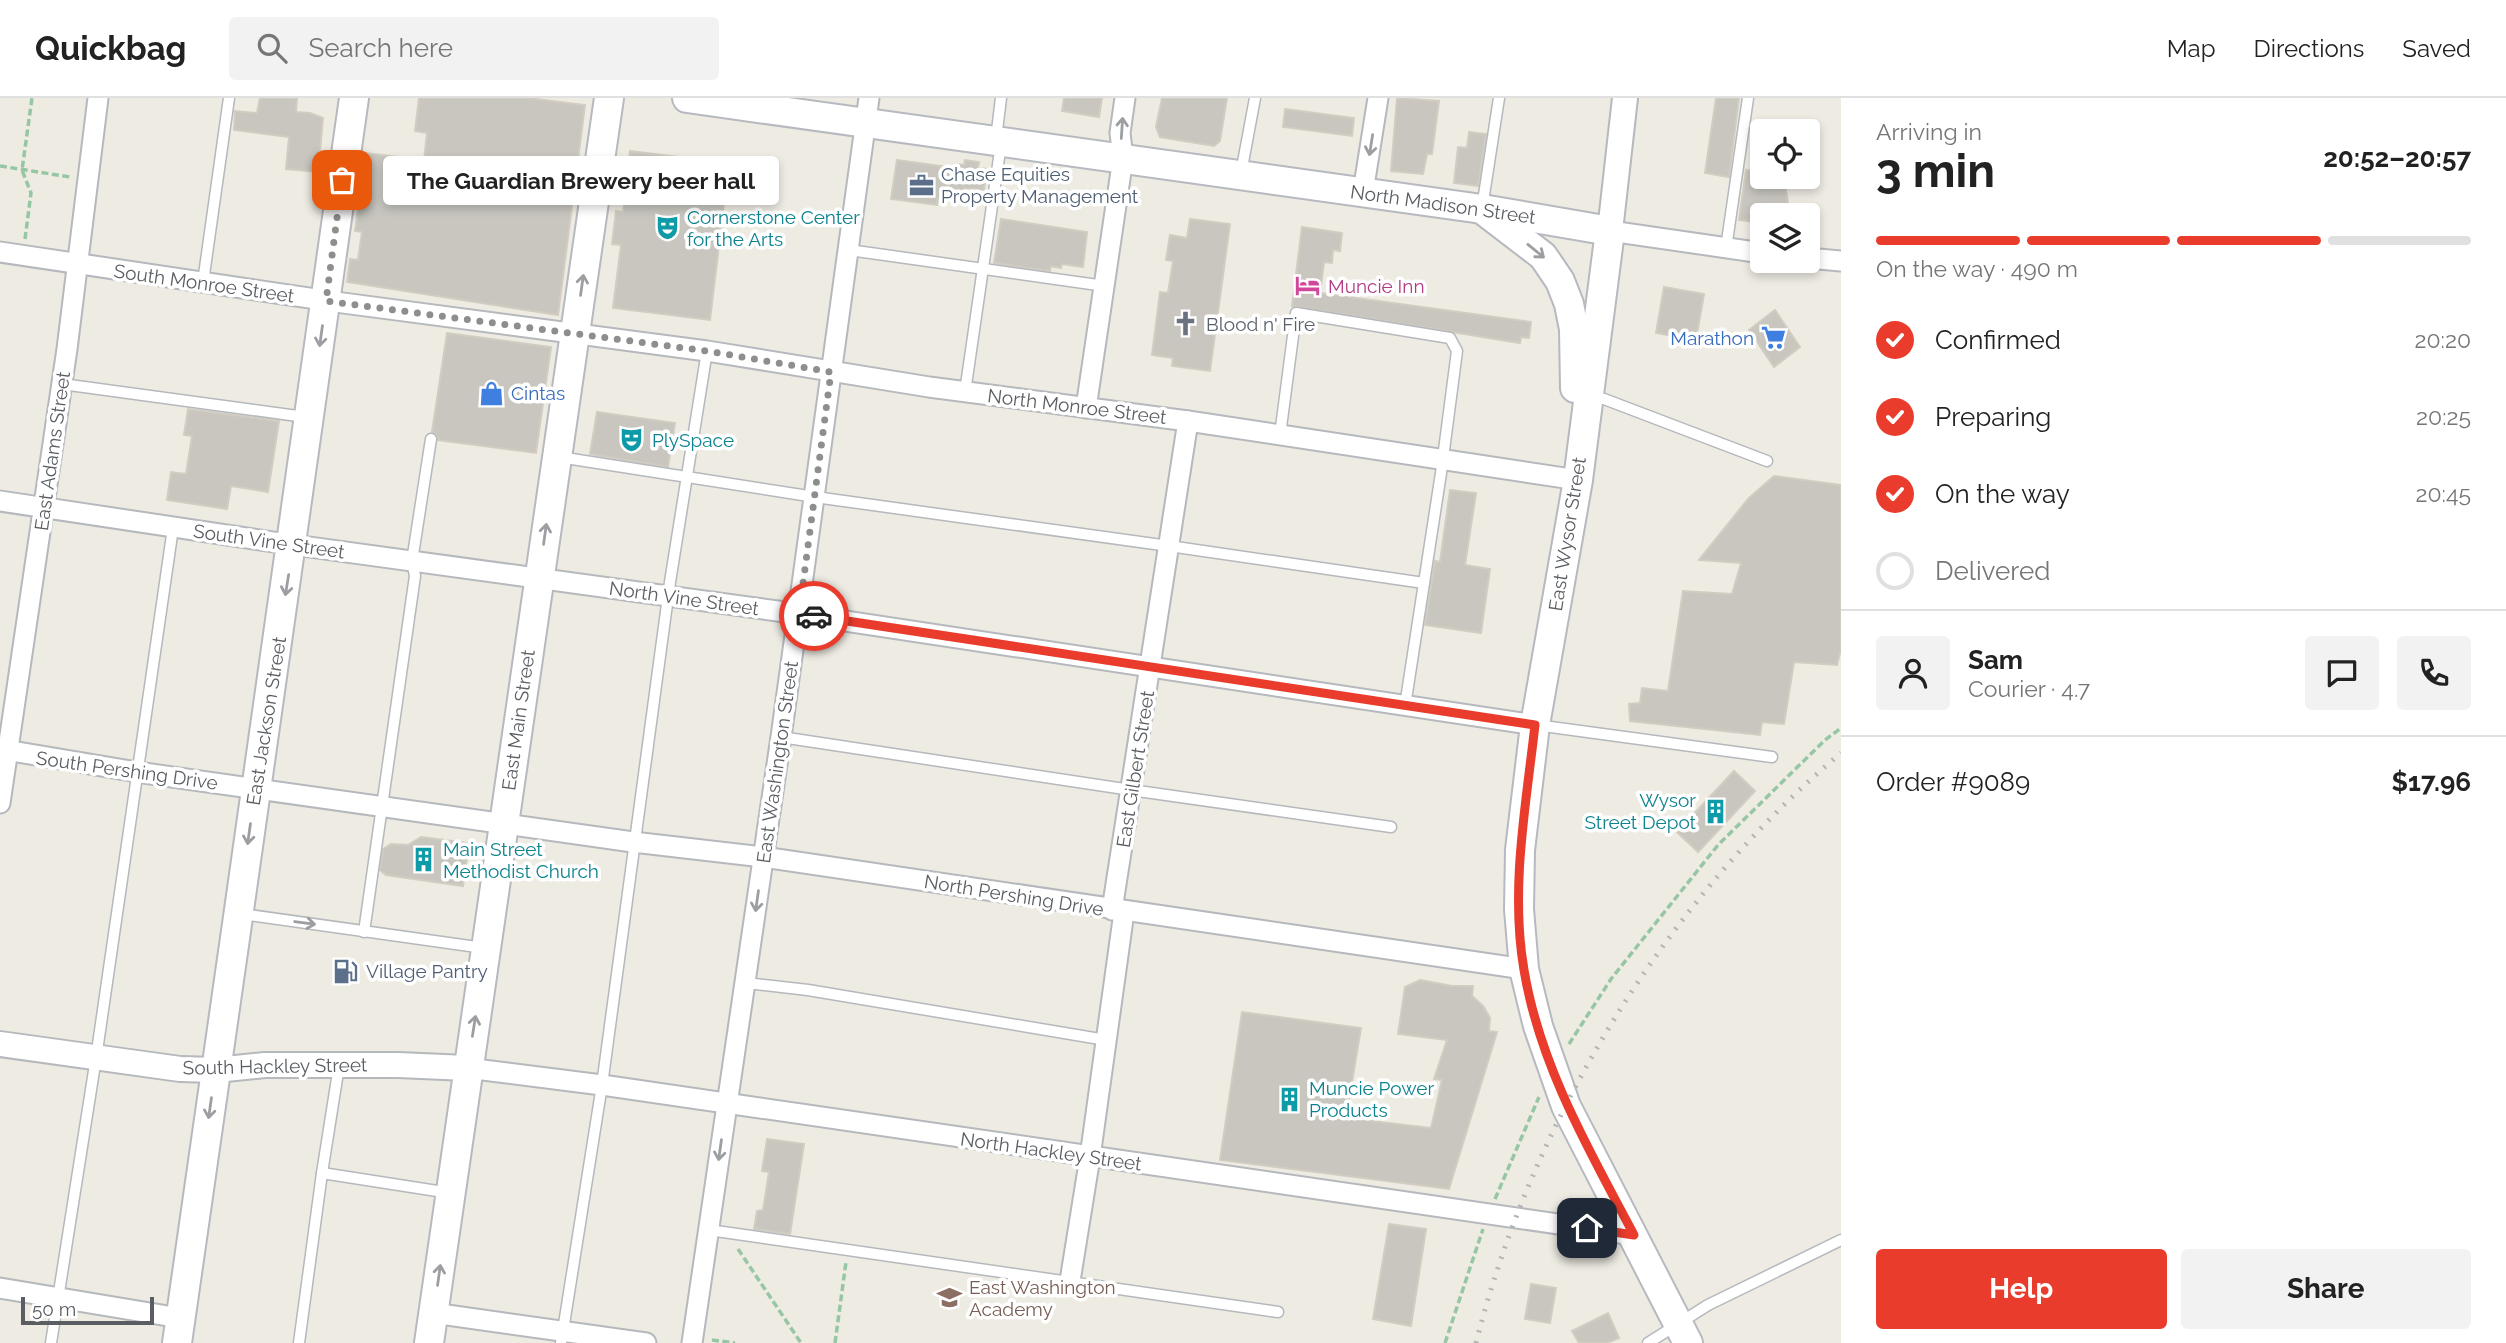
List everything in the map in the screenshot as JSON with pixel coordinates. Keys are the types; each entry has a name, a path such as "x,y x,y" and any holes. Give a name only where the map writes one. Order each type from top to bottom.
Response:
{"main road":[{"name":"East Jackson Street","path":"178,1331 293,545 354,98"},
{"name":"East Main Street","path":"429,1343 609,98"},
{"name":"North Madison Street","path":"688,98 868,110 998,140 1482,209 1610,231"},
{"path":"1482,209 1543,256 1560,281 1569,304 1574,329 1574,397 1582,442"},
{"name":"East Wysor Street","path":"1610,231 1578,480 1535,725 1520,850 1519,909 1524,969 1542,1037 1566,1106 1683,1334"}],"street":[{"name":"East Adams Street","path":"0,803 4,750 62,384 98,98"},
{"path":"1086,408 1124,158 1120,133 1125,98"},
{"path":"1363,192 1378,98"},
{"name":"East Wysor Street","path":"1610,231 1625,98"},
{"name":"East Washington Street","path":"692,1343 718,1231 727,1103 799,614 868,110"},
{"name":"North Madison Street","path":"1610,231 1750,251"},
{"name":"South Monroe Street","path":"0,252 326,301 575,334"},
{"path":"1820,259 1841,261"},
{"name":"North Monroe Street","path":"575,334 707,351 965,392 1443,458 1578,480"},
{"name":"East Gilbert Street","path":"1070,1281 1106,1040 1131,790 1188,421"},
{"name":"South Vine Street","path":"0,501 173,528 538,578"},
{"name":"North Vine Street","path":"538,578 799,614 1535,725"},
{"name":"South Pershing Drive","path":"4,750 137,772 504,822"},
{"name":"North Pershing Drive","path":"504,822 1524,969"},
{"name":"South Hackley Street","path":"0,1044 180,1069 216,1070 265,1065 426,1065 467,1068"},
{"name":"North Hackley Street","path":"467,1068 602,1085 1634,1235"},
{"path":"0,1288 58,1297 178,1331"},
{"path":"433,1313 562,1337 646,1343"}],"lane":[{"path":"203,282 229,98"},
{"path":"965,392 983,269 1001,98"},
{"path":"1241,176 1255,98"},
{"path":"1482,209 1499,98"},
{"path":"1726,248 1748,98"},
{"path":"849,250 1105,286"},
{"path":"1280,435 1296,313 1450,338 1457,351 1405,706"},
{"path":"562,1337 602,1085 668,596 707,351"},
{"path":"62,384 310,418"},
{"path":"1588,396 1604,399 1768,460"},
{"path":"364,932 415,576 412,561 431,439"},
{"path":"556,457 815,497 1424,583"},
{"path":"51,1343 96,1058 173,528"},
{"path":"1535,725 1772,757"},
{"path":"781,737 1391,827"},
{"path":"238,914 486,948"},
{"path":"746,983 834,994 1106,1040"},
{"path":"299,1343 322,1172 340,1065"},
{"path":"322,1172 451,1193"},
{"path":"718,1231 1278,1312"},
{"path":"1648,1343 1683,1334 1708,1305 1841,1240"}],"path":[{"path":"25,239 31,193 22,170 32,98"},
{"path":"0,166 72,178"},
{"path":"1575,1033 1611,979 1718,845 1825,740 1841,728"},
{"path":"718,1231 800,1343"},
{"path":"835,1343 848,1250"},
{"path":"712,1339 735,1343"}],"building":[{"path":"260,98 297,98 296,112 323,118 318,172 286,169 289,137 234,130 235,111 257,113"},
{"path":"419,98 528,98 585,105 558,315 347,282 350,259 358,260 362,232 355,231 366,153 424,160 427,133 415,131"},
{"path":"1064,98 1102,98 1099,117 1062,111"},
{"path":"1162,98 1227,98 1220,141 1214,146 1160,137 1156,127"},
{"path":"1397,98 1439,101 1432,154 1427,154 1423,174 1391,171"},
{"path":"1716,98 1739,98 1729,177 1705,173"},
{"path":"1285,109 1354,118 1352,136 1283,127"},
{"path":"1469,132 1486,134 1478,186 1454,183 1458,147 1467,148"},
{"name":"Cornerstone Center for the Arts","path":"630,151 729,163 710,320 613,308 621,245 612,244 616,211 623,212"},
{"name":"Chase Equities Property Management","path":"897,160 955,168 955,164 964,165 965,160 979,162 978,168 987,169 984,190 964,188 963,201 938,198 937,205 891,199"},
{"path":"1746,170 1750,170 1750,189 1786,189 1788,203 1750,203 1750,221 1739,220"},
{"path":"1001,219 1087,232 1083,267 1062,264 1061,268 1051,266 1050,271 994,263"},
{"name":"Blood n' Fire","path":"1190,219 1230,224 1210,371 1172,366 1173,358 1152,355 1160,292 1168,293 1173,261 1166,260 1170,235 1187,238"},
{"name":"Muncie Inn","path":"1302,227 1342,233 1340,251 1333,250 1332,263 1324,262 1320,293 1531,322 1529,338 1521,337 1520,343 1292,306"},
{"path":"1664,287 1704,294 1696,340 1656,333"},
{"name":"Marathon","path":"1775,310 1800,347 1774,367 1749,330"},
{"name":"Cintas","path":"447,333 551,347 536,453 438,440 432,432"},
{"path":"188,409 279,421 268,492 231,486 227,509 167,500 171,472 186,474 192,436 184,435"},
{"name":"PlySpace","path":"597,412 675,423 668,467 590,454"},
{"path":"1774,476 1841,485 1841,649 1837,665 1794,662 1784,724 1762,722 1760,735 1630,721 1629,704 1640,703 1642,688 1668,691 1683,591 1732,594 1741,563 1699,560 1748,499"},
{"path":"1450,490 1476,493 1465,565 1490,569 1481,633 1425,625 1435,561 1440,562"},
{"name":"Wysor Street Depot","path":"1734,771 1755,791 1698,852 1677,832"},
{"name":"Main Street Methodist Church","path":"421,837 469,843 463,886 386,875 380,870 383,849 391,844 408,845"},
{"name":"Muncie Power Products","path":"1420,980 1452,986 1473,986 1472,996 1483,1006 1490,1018 1489,1031 1497,1032 1449,1189 1220,1160 1242,1012 1361,1028 1346,1118 1431,1128 1442,1080 1434,1079 1447,1040 1398,1034 1405,987"},
{"path":"767,1139 804,1144 790,1234 754,1229 757,1211 763,1210 769,1172 762,1171"},
{"path":"1389,1224 1426,1229 1411,1326 1373,1319"},
{"path":"1531,1284 1556,1288 1550,1323 1525,1319"},
{"path":"1608,1313 1619,1338 1607,1343 1579,1343 1572,1331"}],"railway":[{"path":"1476,1343 1501,1260 1532,1178 1570,1098 1614,1020 1663,946 1718,876 1777,812 1841,753"}],"way so far":[{"path":"342,180 326,301 707,351 831,372 799,614 814,616"}],"place":[{"name":"The Guardian Brewery beer hall","path":"342,180"},
{"name":"Chase Equities Property Management","path":"921,185"},
{"name":"Cornerstone Center for the Arts","path":"667,228"},
{"name":"Muncie Inn","path":"1308,286"},
{"name":"Blood n' Fire","path":"1186,324"},
{"name":"Marathon","path":"1774,338"},
{"name":"Cintas","path":"491,393"},
{"name":"PlySpace","path":"632,440"},
{"name":"Wysor Street Depot","path":"1716,811"},
{"name":"Main Street Methodist Church","path":"423,860"},
{"name":"Village Pantry","path":"346,971"},
{"name":"Muncie Power Products","path":"1289,1099"},
{"name":"East Washington Academy","path":"949,1298"}],"route":[{"path":"814,616 1535,725 1520,850 1519,909 1524,969 1552,1072 1566,1106 1634,1235 1587,1228"}]}
